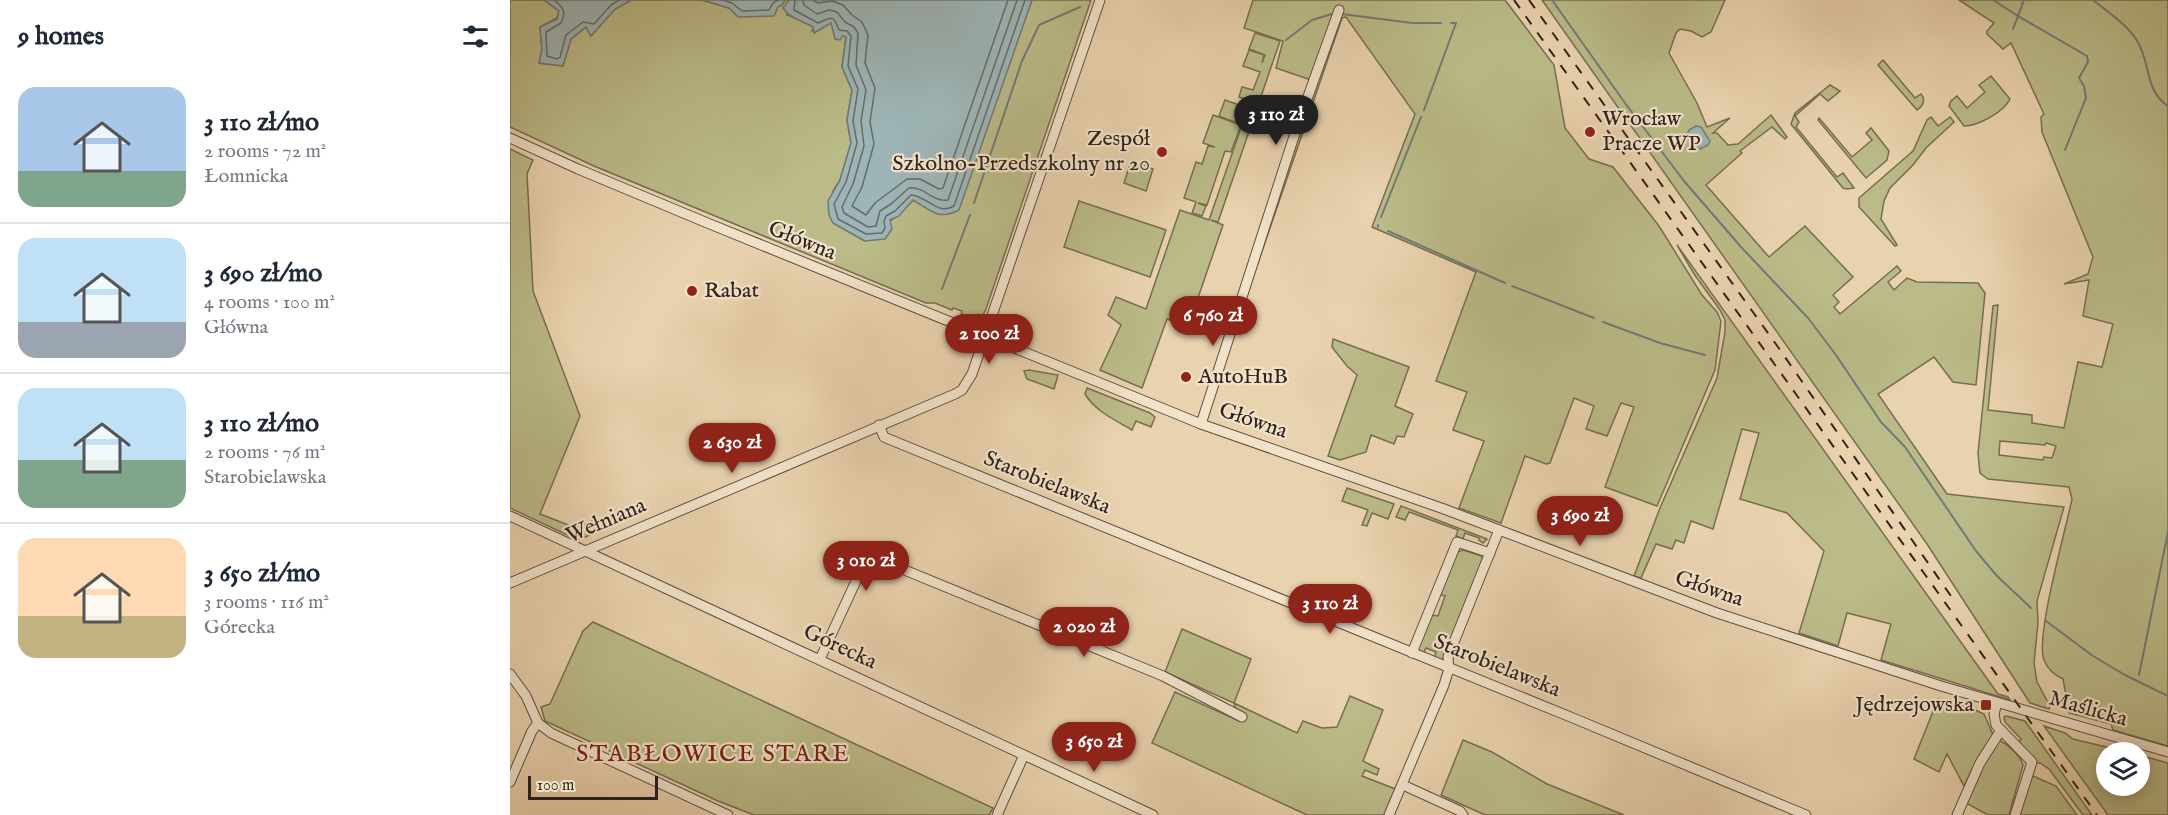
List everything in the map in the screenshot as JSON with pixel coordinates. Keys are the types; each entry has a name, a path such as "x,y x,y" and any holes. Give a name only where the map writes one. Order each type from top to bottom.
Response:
{"street":[{"name":"Wełniana","path":"510,584 962,390 972,374 1101,0"},
{"path":"1201,424 1297,127 1339,10"},
{"name":"Główna","path":"510,138 620,187 1201,424 1499,530 1706,609 1997,703"},
{"name":"Starobielawska","path":"879,425 884,437 891,440 1806,815"},
{"name":"Górecka","path":"510,516 1153,815"},
{"path":"1389,815 1444,685 1449,669 1448,657 1499,530"},
{"path":"1412,653 1457,542 1490,553"},
{"path":"820,659 868,555 1163,676 1242,717"},
{"path":"510,674 526,696 538,723 551,733 728,815"},
{"path":"1997,703 1994,717 1996,725 2032,762 2015,815"},
{"name":"Maślicka","path":"1997,703 2168,752"},
{"path":"510,782 532,731 538,723"},
{"path":"1957,815 1980,763 2001,730"},
{"path":"997,815 1024,755"},
{"path":"1403,785 1460,811 1463,815"}],"green space":[{"path":"510,0 544,0 559,11 557,18 540,27 542,49 539,63 563,66 571,39 586,27 591,36 615,9 631,0 702,0 729,8 778,7 785,0 789,0 787,15 814,27 812,31 831,23 846,37 842,67 852,90 847,120 851,143 840,180 833,191 833,223 865,241 913,200 937,214 1001,86 1032,0 1091,0 986,309 982,317 977,319 961,314 962,311 953,308 952,310 935,303 926,303 594,166 510,127"},
{"path":"1253,0 1505,0 1554,65 1565,128 1589,159 1613,167 1659,226 1721,321 1715,370 1657,506 1605,487 1634,407 1621,403 1607,436 1586,429 1594,406 1574,398 1550,463 1546,464 1525,456 1501,523 1459,508 1484,441 1453,430 1467,392 1436,381 1476,272 1372,227 1415,114 1346,17 1342,18 1247,295 1314,81 1276,68 1283,41 1244,28"},
{"path":"1542,0 1725,0 1711,32 1702,37 1691,31 1680,29 1676,33 1669,53 1697,103 1707,127 1730,118 1713,133 1717,133 1728,145 1738,144 1771,115 1787,137 1785,139 1772,127 1740,151 1742,153 1706,185 1769,257 1805,226 1853,277 1833,295 1839,302 1834,307 1840,314 1897,266 1901,271 1888,282 1894,290 1907,278 1917,282 1978,283 1985,293 1976,385 1953,382 1934,357 1878,394 1947,494 2064,507 2037,601 2038,623 2034,663 2037,682 2050,706 2049,709 2030,703 1927,544"},
{"path":"1959,0 2168,0 2168,746 2113,730 2111,724 2069,713 2063,679 2047,667 2044,660 2042,648 2047,607 2072,499 2069,487 1988,479 1980,473 1978,453 1993,306 1998,305 1988,410 2032,415 2032,423 2064,428 2078,362 2102,367 2113,324 2083,316 2089,280 2064,284 2088,274 2093,257 2042,132 2041,117 2044,114 2011,43 2003,49 1987,34 1994,23","holes":["2000,441 2045,445 2046,443 2056,446 2052,458 2044,457 2043,460 1999,455"]},
{"path":"1255,33 1280,41 1218,222 1211,220 1223,225 1188,327 1167,319 1142,388 1100,370 1121,325 1108,315 1116,297 1146,309 1180,210 1209,220 1242,125 1219,116 1225,100 1247,108 1250,101 1239,97 1242,87 1253,90 1260,72 1243,66 1249,50 1264,55 1262,63 1265,55 1249,49"},
{"path":"1883,60 1915,98 1921,94 1923,103 1917,110 1878,65"},
{"path":"1991,76 2010,99 2002,109 1990,117 1976,124 1964,126 1949,106 1951,101 1957,96 1967,108 1985,92 1979,85"},
{"path":"1830,85 1840,91 1828,101 1820,94 1795,116 1799,122 1796,127 1837,177 1843,173 1854,188 1843,188 1791,124 1795,113"},
{"path":"1213,115 1241,125 1231,152 1225,151 1207,205 1198,203 1206,206 1202,216 1192,213 1196,202 1184,198 1196,162 1202,164 1208,146 1215,147 1203,143"},
{"path":"1931,117 1938,126 1950,117 1954,122 1926,148 1890,188 1884,201 1881,219 1897,245 1895,246 1859,207 1859,198 1913,151 1927,120"},
{"path":"1819,118 1852,157 1872,140 1866,133 1871,128 1889,151 1887,160 1866,178 1818,120"},
{"path":"510,149 533,160 527,174 533,291 580,416 540,514 576,528 597,519 602,530 578,540 510,508"},
{"path":"1131,161 1153,169 1146,191 1124,183"},
{"path":"1079,201 1166,230 1150,277 1064,247"},
{"path":"1677,245 1998,694 2010,700 1881,660 1891,624 1847,613 1838,646 1799,633 1824,551 1787,513 1740,499 1759,433 1742,429 1713,529 1691,521 1684,543 1676,540 1672,549 1656,544 1641,578 1634,576 1660,508 1717,378 1725,332 1725,320 1720,310 1694,274"},
{"path":"1333,339 1409,367 1395,406 1413,414 1404,437 1397,436 1394,444 1371,435 1366,452 1340,460 1328,456 1357,375 1332,347"},
{"path":"1024,371 1058,375 1054,389 1027,379"},
{"path":"1087,388 1150,413 1155,417 1151,427 1136,421 1132,430 1112,419 1089,400 1085,394"},
{"path":"744,429 751,446 717,461 713,460 712,456 723,431 732,434"},
{"path":"1347,488 1394,504 1388,519 1372,513 1367,526 1362,525 1368,510 1342,501"},
{"path":"1401,506 1487,539 1483,543 1479,538 1465,533 1463,539 1456,536 1458,530 1409,512 1405,520 1396,517"},
{"path":"1463,550 1482,556 1483,560 1442,661 1434,659 1436,652 1426,648 1423,655 1417,648 1432,615 1438,616 1445,596 1439,594 1457,552"},
{"path":"593,622 993,808 989,815 754,815 718,801 545,721 541,707 550,704 583,631"},
{"path":"1182,629 1251,659 1234,703 1165,672"},
{"path":"1175,692 1239,721 1234,703 1297,733 1303,721 1322,728 1337,727 1350,696 1383,710 1363,761 1379,769 1377,775 1365,770 1362,776 1398,790 1386,815 1307,815 1152,743"},
{"path":"1938,699 1984,714 1993,735 1964,786 1947,754 1939,772 1914,759"},
{"path":"2004,717 2025,721 2092,815 2083,815 2049,769 2036,763 2019,742 2021,739 2005,722"},
{"path":"2044,726 2065,733 2073,739 2096,744 2096,796 2150,796 2150,758 2168,763 2168,815 2108,815"},
{"path":"1463,740 1492,752 1547,784 1624,815 1485,815 1441,795"},
{"path":"1999,740 2014,751 2023,765 2009,815 1988,815 1966,803 1979,771"},
{"path":"2033,776 2056,786 2077,815 2019,815 2030,778"}],"water":[{"path":"544,0 631,0 615,9 591,36 586,27 571,39 563,66 539,63 542,49 540,27 557,19 559,11"},
{"path":"702,0 785,0 778,7 774,16 738,17 729,8"},
{"path":"789,0 1032,0 959,210 946,214 935,213 913,200 899,216 890,220 892,229 885,239 865,241 833,223 829,215 828,201 840,180 851,143 847,120 852,90 842,67 846,37 843,36 840,40 835,39 831,23 814,33 813,27 792,17 783,8"},
{"path":"1696,126 1701,127 1710,141 1708,145 1700,149 1692,145 1687,135 1689,130"}],"waterway":[{"path":"1552,0 1684,181 1741,247 1808,318 1881,422 1905,447 1976,551 1997,576 2031,608"},
{"path":"1993,0 2018,16 2024,0"},
{"path":"2093,0 2132,33 2141,47 2151,84 2160,100 2168,106"},
{"path":"974,203 1022,61 1039,25 1080,7"},
{"path":"1286,40 1312,20 1332,14"},
{"path":"1342,14 1412,23 1441,23"},
{"path":"2013,29 2018,16 2087,56 2088,62 2079,78 2084,86 2086,98 2065,150"},
{"path":"1424,110 1456,23 1451,23"},
{"path":"1381,217 1421,117"},
{"path":"942,289 970,215"},
{"path":"1388,231 1505,283"},
{"path":"1512,286 1594,318"},
{"path":"1603,322 1660,343 1705,355"},
{"path":"2139,675 2168,532"},
{"path":"2046,621 2093,656 2168,696"}],"railway":[{"path":"1514,0 2097,815"},
{"path":"1529,0 1778,347 1953,599"}],"place":[{"name":"Wrocław Pracze WP","path":"1590,132"},
{"name":"Zespół Szkolno-Przedszkolny nr 20","path":"1162,152"},
{"name":"Rabat","path":"692,291"},
{"name":"AutoHuB","path":"1186,377"},
{"name":"Jędrzejowska","path":"1986,705"}],"district":[{"name":"STABŁOWICE STARE","path":"713,754"}]}
